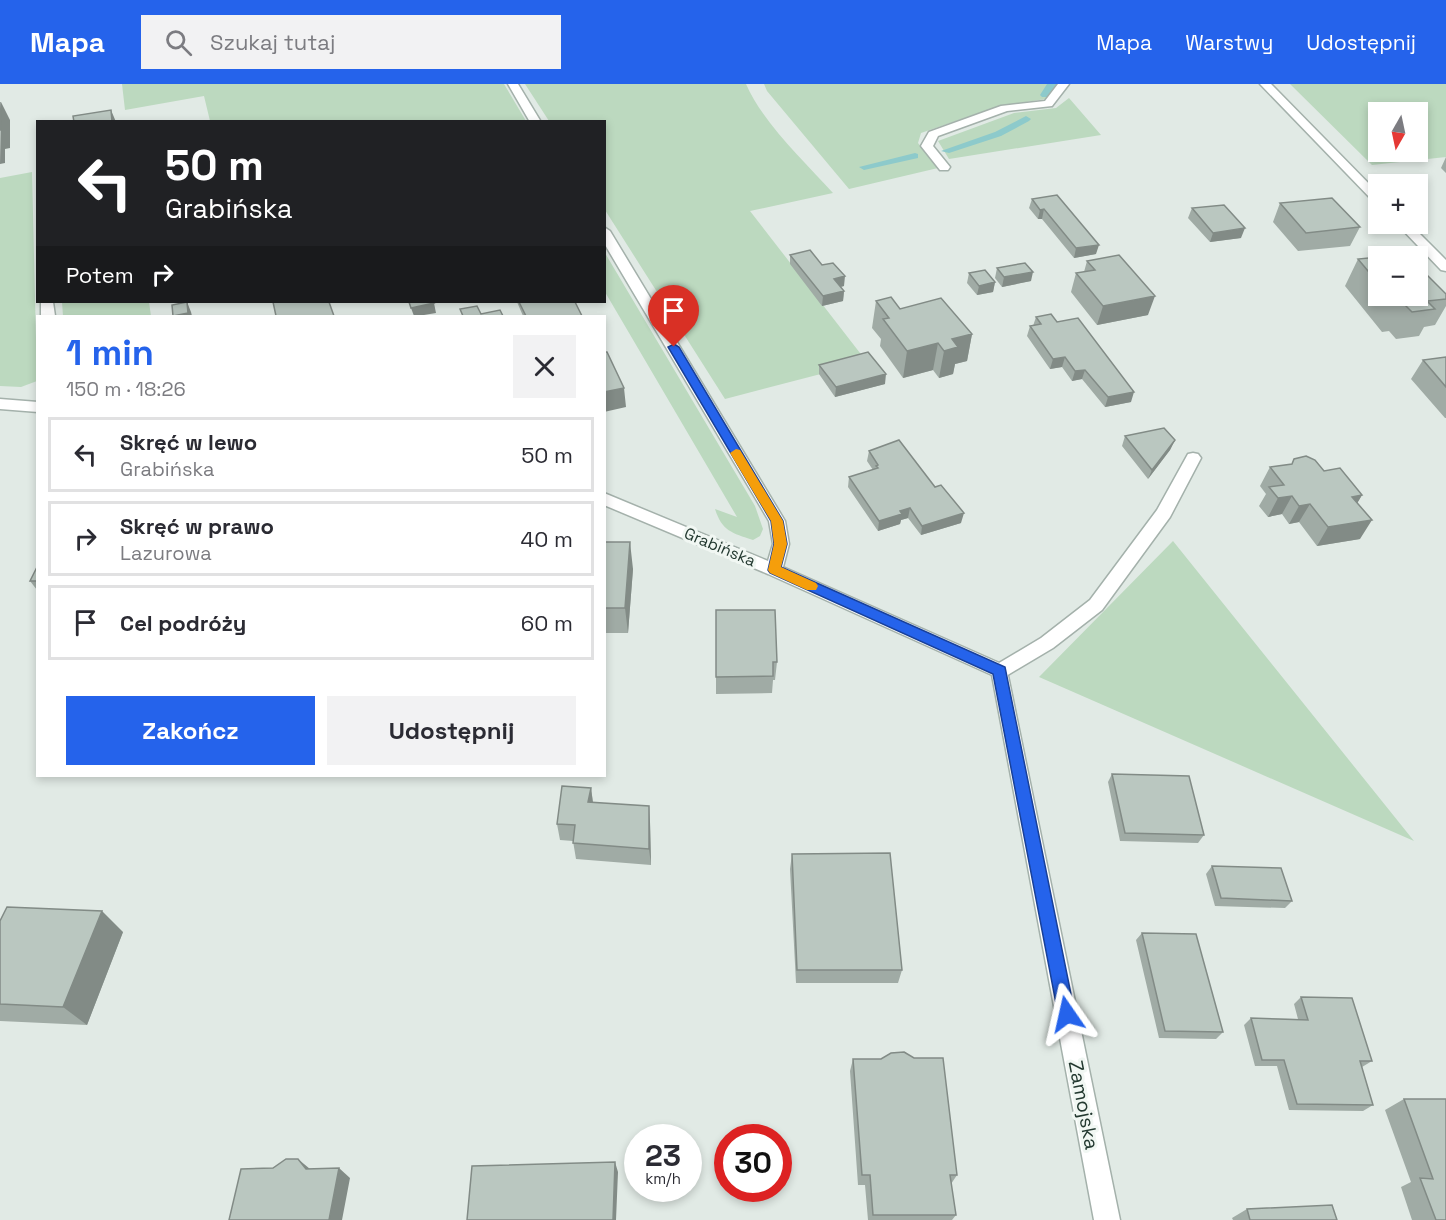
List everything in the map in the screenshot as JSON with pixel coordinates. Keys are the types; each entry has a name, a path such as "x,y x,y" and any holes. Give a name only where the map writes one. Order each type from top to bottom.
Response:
{"street":[{"path":"513,84 535,120"},
{"path":"944,167 927,146 933,134 1005,108 1048,104 1064,84"},
{"path":"1265,84 1368,189"},
{"path":"606,234 777,521 780,544 774,570"},
{"path":"1413,234 1446,267"},
{"path":"0,404 36,407"},
{"path":"1000,671 1047,643 1096,605 1159,521 1193,458"},
{"name":"Grabińska","path":"606,499 774,570 1000,671"},
{"name":"Zamojska","path":"1000,671 1107,1220"}],"green space":[{"path":"122,84 504,84 525,120 210,120 204,96 125,110"},
{"path":"525,84 746,84 753,99 773,127 833,193 750,211 867,362 725,399 606,212 606,120 548,120"},
{"path":"764,84 1056,84 1046,99 999,106 921,133 918,143 938,168 849,189 767,91"},
{"path":"1290,84 1446,84 1446,157 1428,159 1428,102 1368,102 1368,161"},
{"path":"1069,98 1101,135 949,159 938,141 1014,113 1056,108"},
{"path":"1369,162 1400,162 1372,165"},
{"path":"32,172 36,381 21,387 0,386 0,178"},
{"path":"606,255 755,506 763,529 760,536 753,540 729,530 721,522 715,509 737,517 606,294"},
{"path":"62,303 149,303 151,315 63,315"},
{"path":"1173,541 1414,841 1039,677"}],"building":[{"path":"111,110 112,120 74,120 73,116"},
{"path":"1057,195 1099,245 1076,248 1044,209 1040,210 1032,199"},
{"path":"1332,198 1360,227 1306,233 1280,203"},
{"path":"1224,205 1245,228 1213,233 1192,208"},
{"path":"810,250 822,265 833,263 845,276 834,279 844,291 823,296 790,255"},
{"path":"1119,255 1155,296 1103,306 1076,273 1095,270 1087,261"},
{"path":"1368,258 1368,271 1358,259"},
{"path":"1025,263 1033,272 1004,277 997,268"},
{"path":"985,270 995,282 979,286 969,273"},
{"path":"1428,276 1446,294 1446,299 1428,301"},
{"path":"891,297 900,309 941,298 972,334 952,339 958,347 944,351 938,343 907,351 883,319 889,318 876,301"},
{"path":"1428,302 1435,309 1412,312 1406,306 1428,306"},
{"path":"187,303 188,313 173,315 172,305"},
{"path":"273,303 329,303 334,315 276,315"},
{"path":"409,303 434,303 411,308"},
{"path":"520,303 576,303 582,315 526,315"},
{"path":"477,306 481,314 500,310 502,315 463,315 460,309"},
{"path":"1051,314 1057,322 1078,318 1134,392 1108,397 1085,370 1075,371 1065,357 1053,359 1030,326 1041,324 1036,317"},
{"path":"606,352 607,352 624,388 606,392"},
{"path":"868,352 886,374 836,387 819,365"},
{"path":"1446,357 1446,387 1423,360"},
{"path":"1164,428 1175,440 1152,470 1125,436"},
{"path":"899,440 935,487 941,485 964,513 922,526 910,508 900,511 902,514 879,521 849,477 878,468 869,451"},
{"path":"1306,456 1315,460 1324,471 1340,468 1362,495 1352,497 1372,520 1328,527 1310,504 1299,506 1292,496 1278,498 1269,487 1284,485 1270,467 1292,464 1294,459"},
{"path":"606,542 630,542 625,608 606,608"},
{"path":"36,569 36,581 30,581"},
{"path":"716,610 775,610 777,662 773,662 773,676 716,677"},
{"path":"1112,774 1189,776 1204,835 1125,833"},
{"path":"562,786 591,788 588,802 649,806 649,849 573,843 575,825 557,824"},
{"path":"890,853 902,970 797,970 792,854"},
{"path":"1212,866 1281,868 1292,901 1221,898"},
{"path":"7,907 102,911 63,1007 0,1004 0,921"},
{"path":"1142,933 1196,934 1223,1032 1165,1031"},
{"path":"1301,997 1352,998 1372,1061 1360,1061 1373,1105 1297,1104 1284,1060 1262,1060 1251,1018 1308,1020"},
{"path":"904,1052 914,1058 943,1058 957,1175 950,1175 956,1215 873,1215 870,1175 862,1175 853,1059 881,1059 891,1053"},
{"path":"1404,1099 1446,1099 1446,1220 1436,1220 1420,1178 1433,1179"},
{"path":"286,1159 298,1159 306,1169 339,1168 329,1220 229,1220 241,1169 273,1168"},
{"path":"615,1162 613,1220 467,1220 472,1166"},
{"path":"1332,1205 1337,1220 1250,1220 1247,1209"}],"waterway":[{"path":"1045,95 1052,84"},
{"path":"946,151 998,134 1026,119"},
{"path":"864,167 915,156"}],"slow traffic":[{"path":"736,453 777,521 780,544 774,570 811,586"}],"route":[{"path":"674,347 777,521 780,544 774,570 1000,671 1067,1014"}]}
